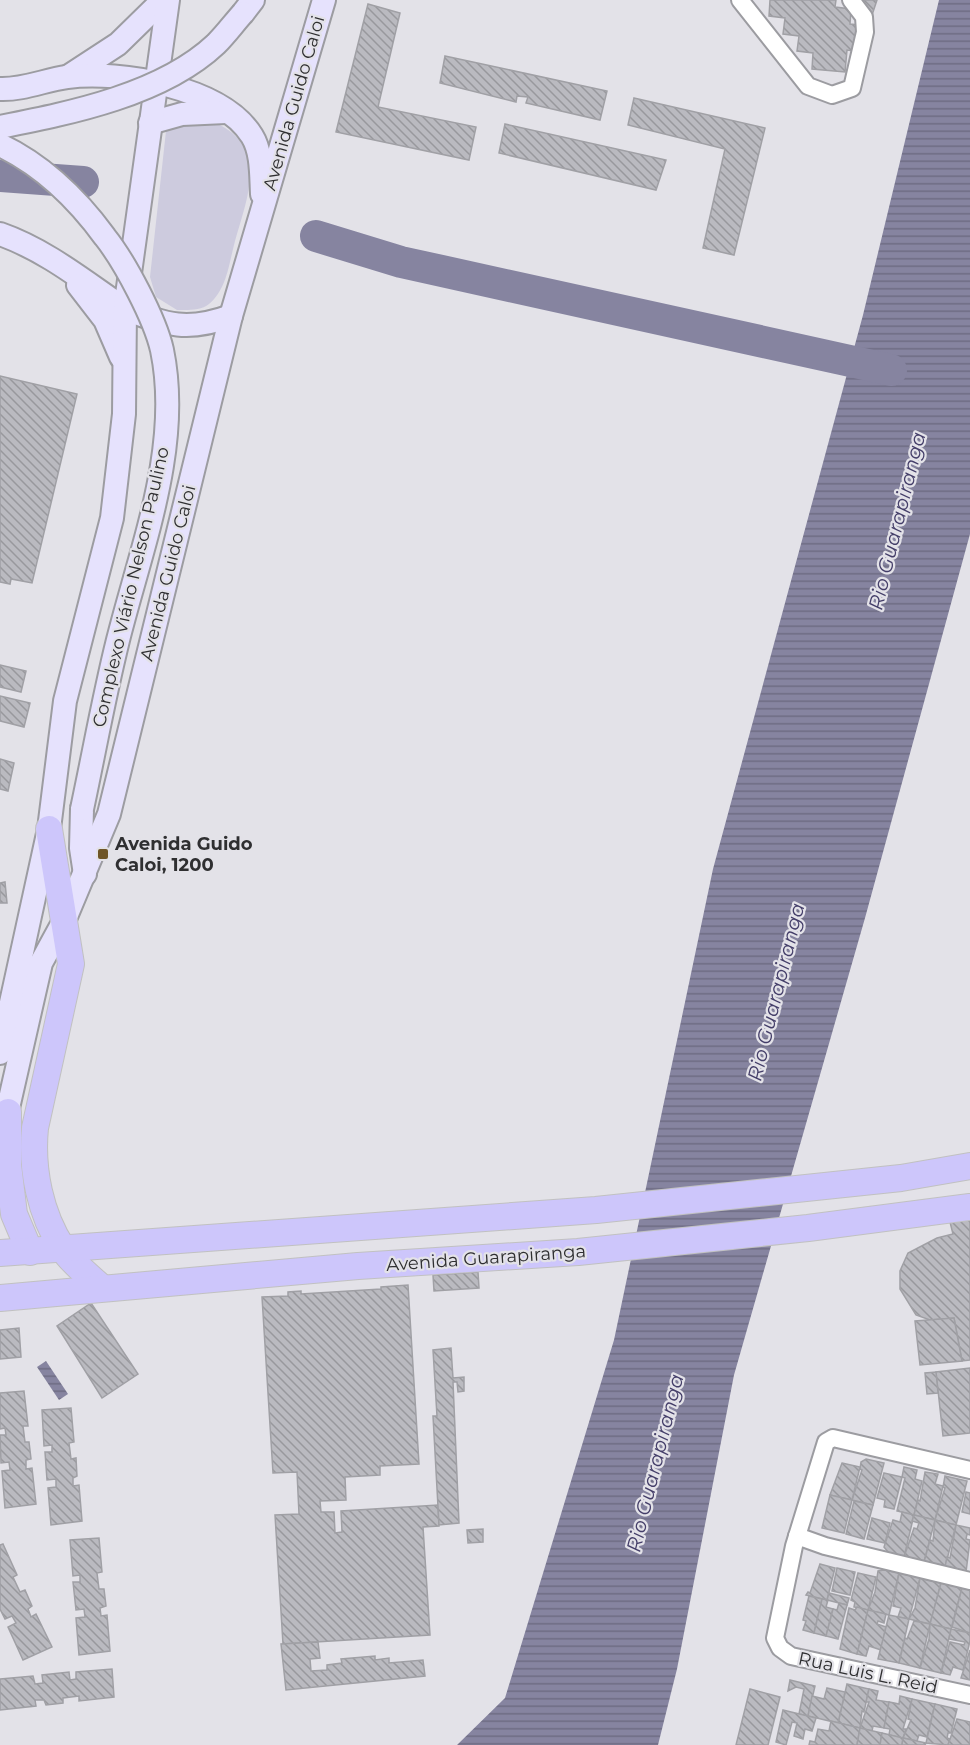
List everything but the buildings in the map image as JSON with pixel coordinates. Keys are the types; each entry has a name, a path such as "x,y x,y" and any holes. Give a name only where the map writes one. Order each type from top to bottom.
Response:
{"main road":[{"path":"68,77 118,44 163,0"},
{"path":"0,1053 49,829 65,701 111,518 124,414 125,309 168,0"},
{"path":"0,127 86,108 150,86 215,45 253,0"},
{"name":"Avenida Guido Caloi","path":"0,1139 41,963 65,919 109,814 231,316 324,0"},
{"path":"0,89 68,77 129,77 156,81 192,93 227,112 248,129 256,144 263,207"},
{"path":"150,123 182,114 227,112"},
{"name":"Complexo Viário Nelson Paulino","path":"0,145 35,166 86,211 119,255 162,349 166,405 164,448 152,508 117,642 82,809 81,848 85,874"},
{"path":"0,234 21,241 49,257 125,309 165,323 193,327 231,316"},
{"path":"49,257 92,301 105,320 124,364"},
{"path":"49,829 71,964 35,1128 33,1151 38,1189 63,1250 102,1288"},
{"path":"8,1112 11,1195 14,1214 30,1252"},
{"path":"0,1253 596,1210 901,1178 970,1166"},
{"name":"Avenida Guarapiranga","path":"0,1298 358,1266 578,1252 896,1218 970,1207"}],"street":[{"path":"740,0 808,86 832,95 852,88 865,32 864,17 851,0"},
{"path":"970,1470 833,1438 824,1445 797,1536 825,1546 970,1581"},
{"name":"Rua Luis L. Reid","path":"797,1536 775,1638 785,1652 805,1660 970,1695"}],"shaded area":[{"path":"208,120 228,130 241,142 248,156 249,188 220,291 209,304 202,308 177,310 156,297 150,277 166,131 175,125"}],"water":[{"name":"Rio Guarapiranga","path":"939,0 970,0 970,534 865,918 734,1375 677,1669 658,1745 457,1745 505,1698 614,1340 713,869 863,315"},
{"path":"46,1361 68,1394 59,1400 37,1367"}],"waterway":[{"path":"0,176 83,182"},
{"path":"316,236 401,262 891,370"}],"place":[{"name":"Avenida Guido Caloi, 1200","path":"103,854"}]}
